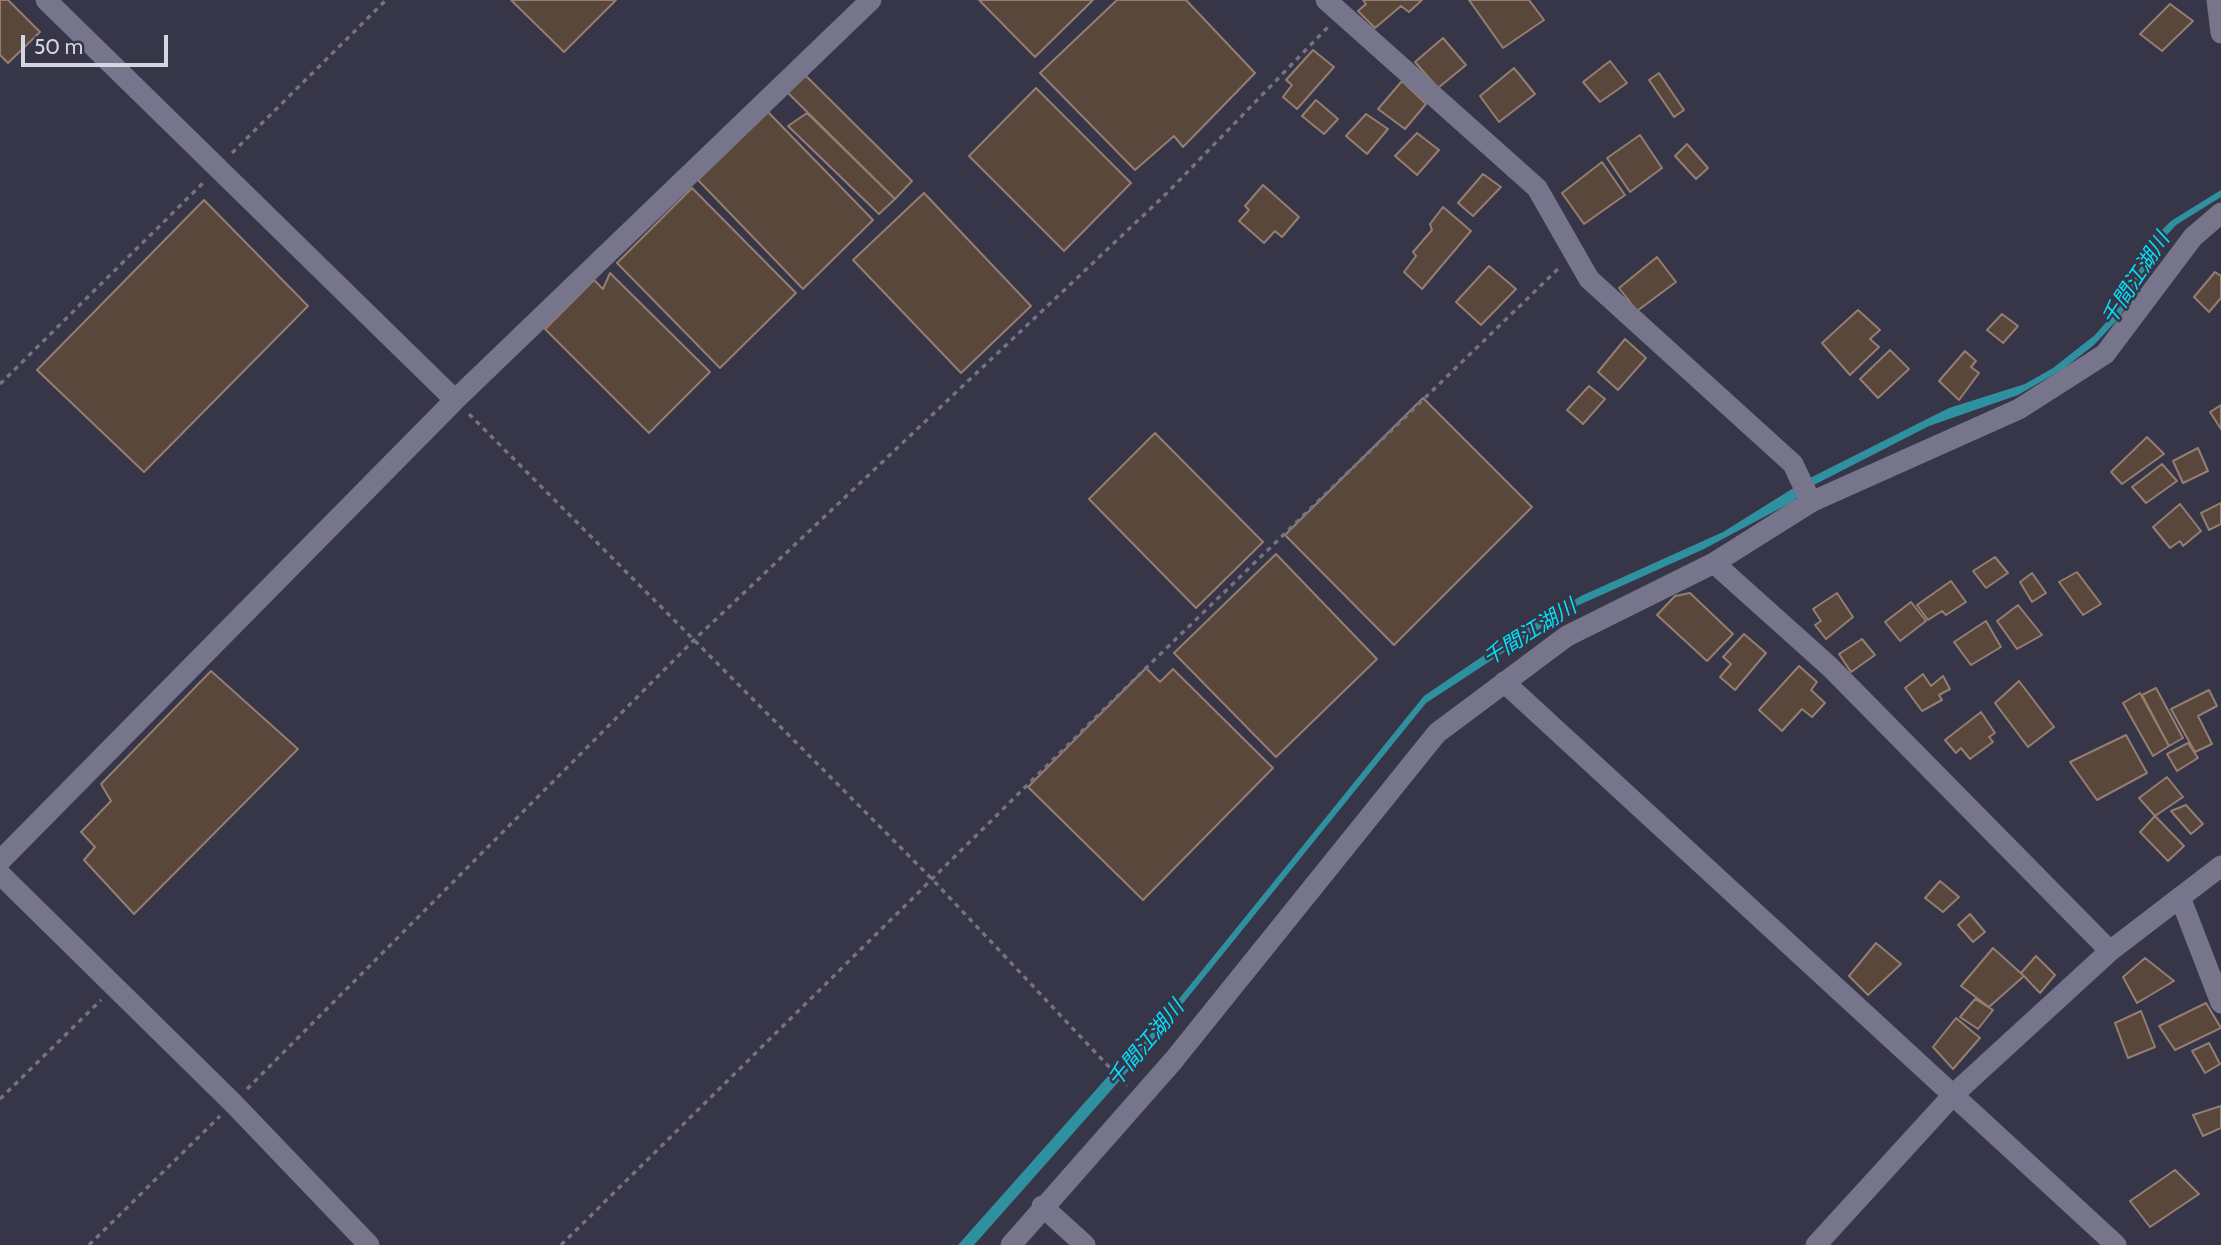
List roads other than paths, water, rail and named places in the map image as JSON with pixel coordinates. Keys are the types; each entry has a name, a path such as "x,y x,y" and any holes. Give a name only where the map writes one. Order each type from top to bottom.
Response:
{"street":[{"path":"46,0 455,400"},
{"path":"0,861 455,400 871,0"},
{"path":"2217,0 2221,33"},
{"path":"1333,7 1537,188 1590,279 1793,464 1811,502"},
{"path":"1011,1245 1042,1206 1139,1099 1437,733 1567,636 1714,563 1811,502 2019,409 2105,354 2193,237 2221,213"},
{"path":"1714,563 1830,667 2110,951"},
{"path":"1504,682 2116,1245"},
{"path":"1816,1245 1954,1094 2110,951 2221,866"},
{"path":"0,874 233,1103 369,1245"},
{"path":"2180,897 2221,1003"},
{"path":"1042,1206 1085,1245"}],"water":[{"name":"千間江湖川","path":"2221,190 2221,197 2176,225 2166,236 2119,318 2094,345 2063,369 2018,395 1929,426 1810,487 1792,502 1704,549 1570,609 1426,703 1129,1070 974,1245 958,1245 1110,1074 1115,1078 1424,696 1508,639 1581,596 1723,532 1808,479 1949,408 2025,384 2053,368 2095,335 2120,306 2158,234 2171,221"}]}
